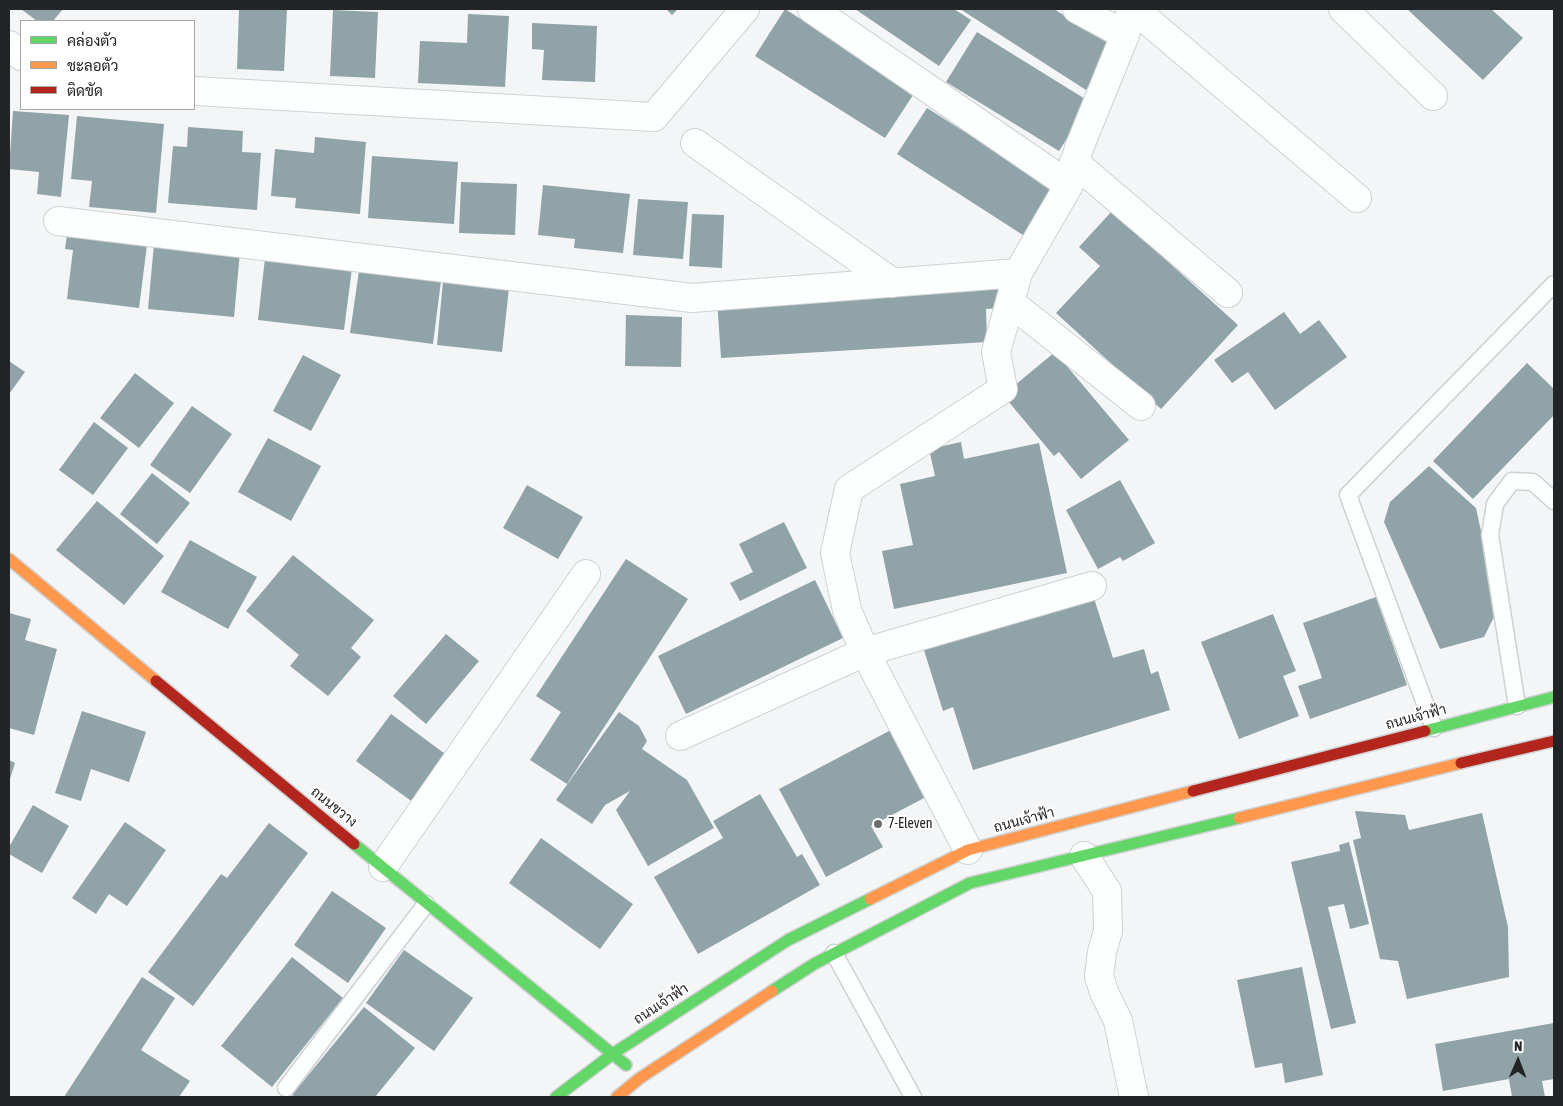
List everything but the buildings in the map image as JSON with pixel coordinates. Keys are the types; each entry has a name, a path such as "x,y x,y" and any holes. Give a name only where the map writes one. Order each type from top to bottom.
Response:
{"main road":[{"name":"ถนนขวาง","path":"9,559 426,904 614,1053 640,1078"},
{"name":"ถนนเจ้าฟ้า","path":"556,1097 614,1053 788,940 968,850 1554,697"},
{"path":"617,1097 640,1078 834,953 970,883 1554,742"}],"street":[{"path":"195,91 654,117 745,9"},
{"path":"812,9 1072,174 1228,293"},
{"path":"1077,9 1125,35"},
{"path":"968,850 865,652 847,610 835,553 849,489 1003,389 996,352 1018,273 1072,174 1125,35 1133,9 1357,198"},
{"path":"1343,9 1433,96"},
{"path":"9,45 20,55"},
{"path":"695,143 893,283"},
{"path":"58,221 692,298 1018,273"},
{"path":"1010,303 1141,406"},
{"path":"383,867 586,574"},
{"path":"680,736 865,652 1092,586"},
{"path":"1084,856 1107,892 1108,931 1102,952 1099,976 1104,992 1118,1021 1134,1097"}],"lane":[{"path":"1434,728 1348,495 1554,284"},
{"path":"1517,706 1490,535 1495,504 1512,481 1533,482 1554,501"},
{"path":"286,1088 426,904"},
{"path":"834,953 913,1097"}],"traffic: fast":[{"path":"1425,731 1554,697"},
{"path":"772,991 814,964 970,883 1239,818"},
{"path":"354,844 626,1065"},
{"path":"556,1097 614,1053 788,940 870,899"}],"traffic: slow":[{"path":"9,559 156,681"},
{"path":"1239,818 1461,763"},
{"path":"870,899 968,850 1193,791"},
{"path":"617,1097 640,1078 772,991"}],"traffic: jam":[{"path":"156,681 354,844"},
{"path":"1193,791 1425,731"},
{"path":"1461,763 1554,741"}],"place":[{"name":"7-Eleven","path":"878,824"}]}
